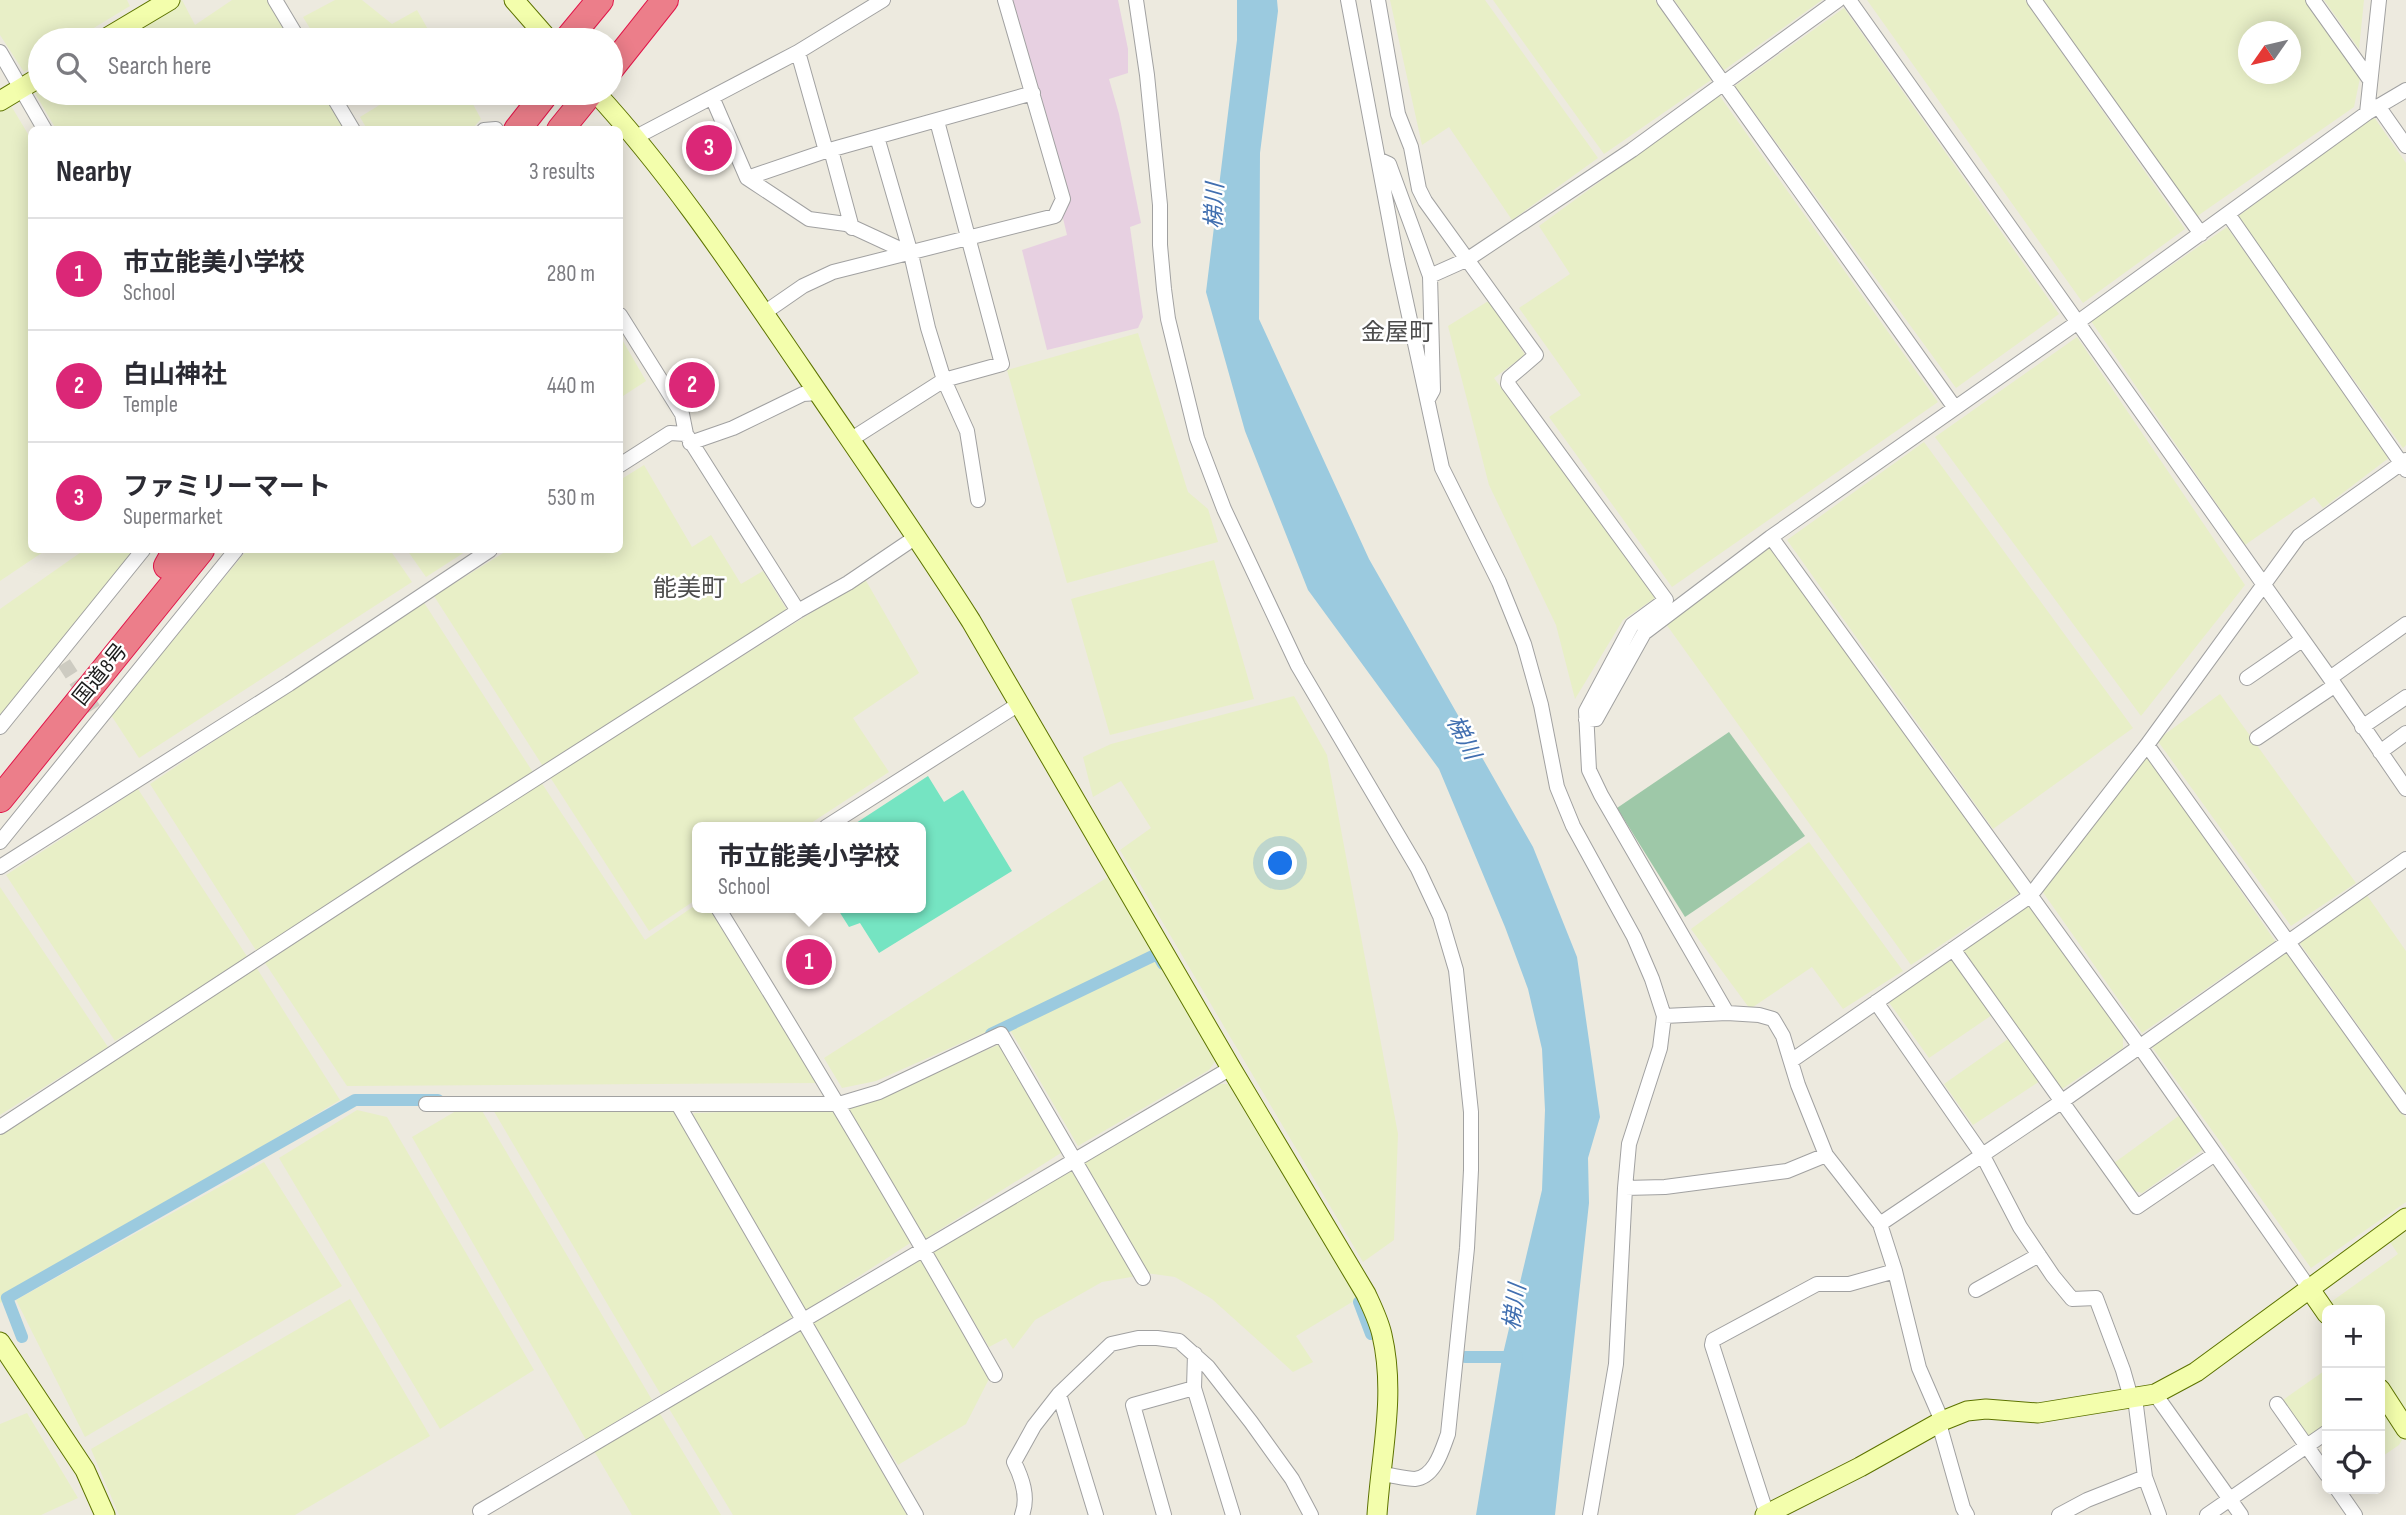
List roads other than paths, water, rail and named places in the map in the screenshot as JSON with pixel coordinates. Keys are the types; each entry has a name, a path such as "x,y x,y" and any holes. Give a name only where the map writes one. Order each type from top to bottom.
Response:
{"highway":[{"path":"587,28 627,4"},
{"path":"601,28 627,4"},
{"path":"617,28 627,4"},
{"path":"621,28 627,4"},
{"path":"498,126 514,105"},
{"path":"520,126 537,105"},
{"path":"543,126 560,105"},
{"path":"563,126 580,105"},
{"name":"国道8号","path":"0,799 199,553"},
{"path":"158,603 209,553"},
{"name":"国道8号","path":"0,771 174,555"}],"street":[{"path":"123,28 170,0"},
{"path":"275,0 292,28"},
{"path":"514,0 538,28"},
{"path":"627,4 678,0"},
{"path":"636,137 798,52 883,0"},
{"path":"764,313 803,286 833,272 1055,216 1063,199 1005,0"},
{"path":"1136,0 1147,75 1168,319 1197,438 1224,509 1298,666 1418,869 1440,916 1456,970 1471,1112 1471,1170 1467,1248 1448,1434 1438,1460 1427,1474 1417,1479 1381,1474"},
{"path":"1348,0 1442,468 1499,582 1524,644 1541,705 1557,787 1573,826 1634,937 1664,1016 1660,1048 1629,1144 1616,1364 1590,1515"},
{"path":"1378,0 1398,114 1411,146 1419,189 1536,355 1509,378 1508,384 1666,600 1632,625 1586,711 1589,770 1727,1013"},
{"path":"1664,0 1955,408"},
{"path":"1430,275 1468,259 1632,150 1838,0"},
{"path":"1849,0 2406,789"},
{"path":"2034,0 2201,234"},
{"path":"2313,0 2370,80"},
{"path":"2379,0 2370,80 2373,110 2406,146"},
{"path":"0,52 28,99"},
{"path":"798,52 852,228"},
{"path":"0,101 28,84"},
{"path":"1586,720 1596,719 1644,633 1771,537 2078,322 2373,110 2406,90"},
{"path":"747,178 828,151 1033,93"},
{"path":"712,97 747,178 809,219 846,224 911,254"},
{"path":"31,105 43,126"},
{"path":"338,105 351,126"},
{"path":"607,105 682,195 971,621 1366,1294 1382,1332 1389,1376 1388,1414 1377,1515"},
{"path":"850,440 944,380 1002,364 937,121"},
{"path":"877,137 911,254 928,328 944,380 967,431 978,500"},
{"path":"1378,159 1389,164 1430,275 1433,390 1427,400"},
{"path":"1791,1061 2030,896 2147,745 2299,536 2405,465 2228,214"},
{"path":"623,320 682,414 688,439 798,611"},
{"path":"623,464 670,433 688,439 733,428 803,394 818,393"},
{"path":"0,1126 410,859 798,611 848,583 916,537"},
{"path":"1771,537 2140,1047 2322,1307"},
{"path":"0,727 61,659 141,553"},
{"path":"0,842 97,713 233,553"},
{"path":"0,867 289,684 486,553"},
{"path":"2257,738 2406,624"},
{"path":"2247,678 2302,640"},
{"path":"2362,727 2406,697"},
{"path":"834,822 1019,704"},
{"path":"2380,752 2406,733"},
{"path":"2147,745 2406,1107"},
{"path":"1881,1224 2062,1102 2406,859"},
{"path":"721,913 839,1104 995,1375"},
{"path":"1953,949 2137,1207 2215,1154"},
{"path":"1876,1002 1983,1156 2020,1227 2053,1276 2072,1298 2096,1298 2133,1398 2145,1477 2158,1515"},
{"path":"1664,1016 1727,1013 1759,1015 1773,1019 1783,1036 1810,1118 1826,1155 1881,1224 1919,1368 1942,1421 1940,1426 1967,1515"},
{"path":"426,1104 839,1104 879,1091 1001,1034 1143,1278"},
{"path":"479,1514 1231,1068"},
{"path":"679,1106 916,1515"},
{"path":"1625,1188 1665,1186 1787,1171 1826,1155"},
{"path":"1895,1270 1849,1284 1817,1284 1713,1340 1712,1345 1766,1515 1942,1421 1966,1411 1986,1409 2038,1413 2155,1394 2196,1372 2406,1218"},
{"path":"1976,1290 2039,1255"},
{"path":"1024,1513 1024,1482 1014,1462 1034,1426 1059,1394 1111,1344 1138,1338 1157,1338 1179,1341 1208,1367 1292,1479 1311,1515"},
{"path":"0,1342 85,1470 105,1515"},
{"path":"1195,1354 1194,1388 1233,1515"},
{"path":"1164,1515 1133,1405 1194,1388"},
{"path":"1059,1394 1096,1515"},
{"path":"2155,1394 2241,1515"},
{"path":"2385,1398 2406,1429"},
{"path":"2277,1404 2322,1468"},
{"path":"2207,1515 2322,1436"},
{"path":"2065,1514 2087,1500 2145,1477"},
{"path":"2340,1494 2355,1515"}],"water":[{"name":"梯川","path":"1237,0 1277,0 1278,11 1260,153 1259,319 1369,559 1533,847 1577,957 1600,1117 1588,1158 1589,1203 1555,1515 1476,1515 1502,1358 1542,1190 1545,1110 1542,1049 1528,989 1439,769 1308,590 1245,431 1206,292 1237,40"}],"waterway":[{"path":"991,1034 1157,954 1163,964"},
{"path":"22,1337 7,1298 355,1100 438,1100"},
{"path":"1359,1302 1371,1334"},
{"path":"1465,1357 1517,1357"}],"tunnel":[{"path":"64,663 94,709"}],"place":[{"name":"ファミリーマート","path":"709,148"},
{"name":"白山神社","path":"692,385"},
{"name":"市立能美小学校","path":"809,962"}],"district":[{"name":"金屋町","path":"1397,332"},
{"name":"能美町","path":"689,588"}]}
